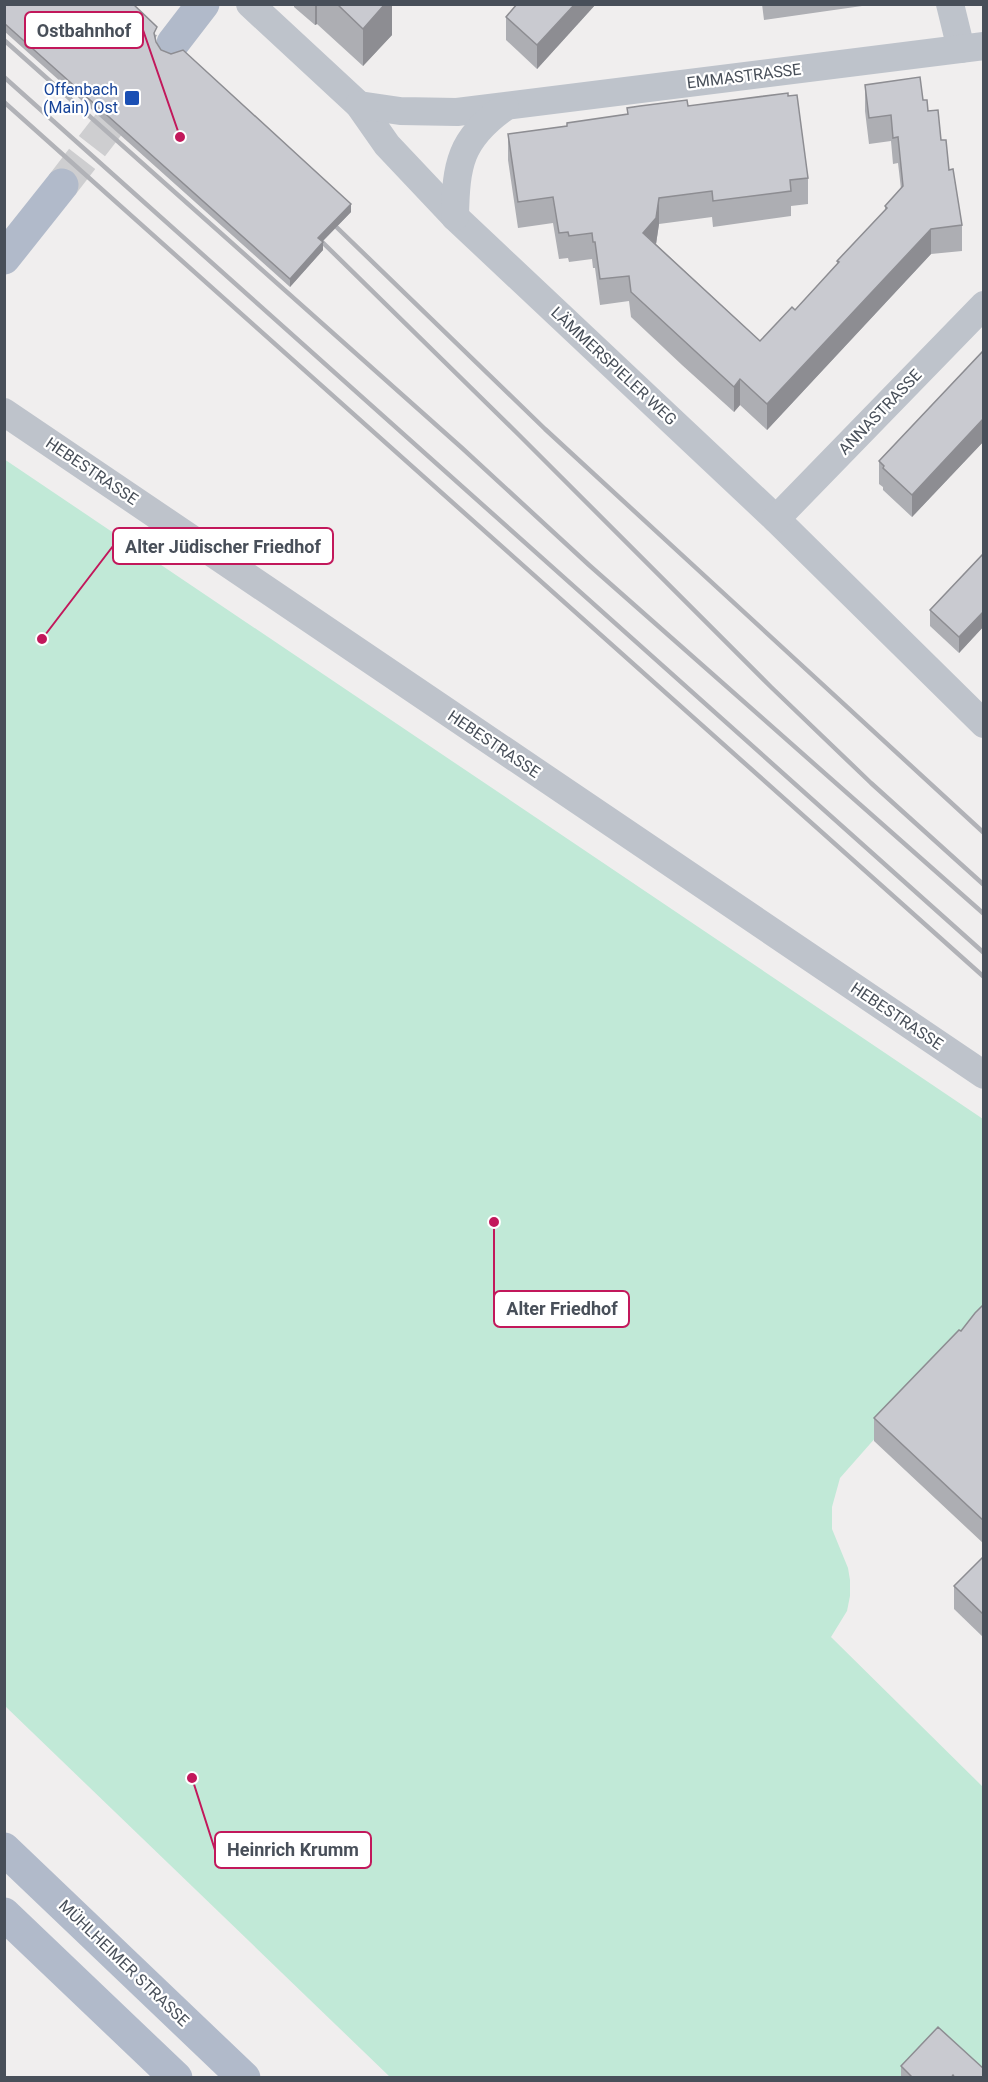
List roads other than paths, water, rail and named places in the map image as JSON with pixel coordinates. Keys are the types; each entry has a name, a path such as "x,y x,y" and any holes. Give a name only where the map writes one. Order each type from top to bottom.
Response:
{"main road":[{"path":"173,43 203,4"},
{"path":"4,258 62,185"},
{"name":"MÜHLHEIMER STRASSE","path":"4,1849 244,2078"},
{"path":"4,1914 176,2078"}],"street":[{"name":"LÄMMERSPIELER WEG","path":"250,4 359,105 387,145 455,217 776,519 984,724"},
{"path":"950,4 972,47"},
{"name":"EMMASTRASSE","path":"359,105 400,111 457,112 972,47"},
{"path":"455,217 456,187 460,162 466,147 486,121 505,107"},
{"name":"ANNASTRASSE","path":"776,519 984,305"},
{"name":"HEBESTRASSE","path":"4,412 984,1075"}],"tunnel":[{"path":"62,185 136,89"}],"railway":[{"path":"4,40 462,448 589,565 984,914"},
{"path":"4,77 984,953"},
{"path":"4,102 984,977"},
{"path":"324,215 545,429 984,833"},
{"path":"310,230 771,687 871,783 984,885"}],"place":[{"name":"Offenbach (Main) Ost","path":"132,98"},
{"name":"Ostbahnhof","path":"180,137"},
{"name":"Alter Jüdischer Friedhof","path":"42,639"},
{"name":"Alter Friedhof","path":"494,1222"},
{"name":"Heinrich Krumm","path":"192,1778"}]}
